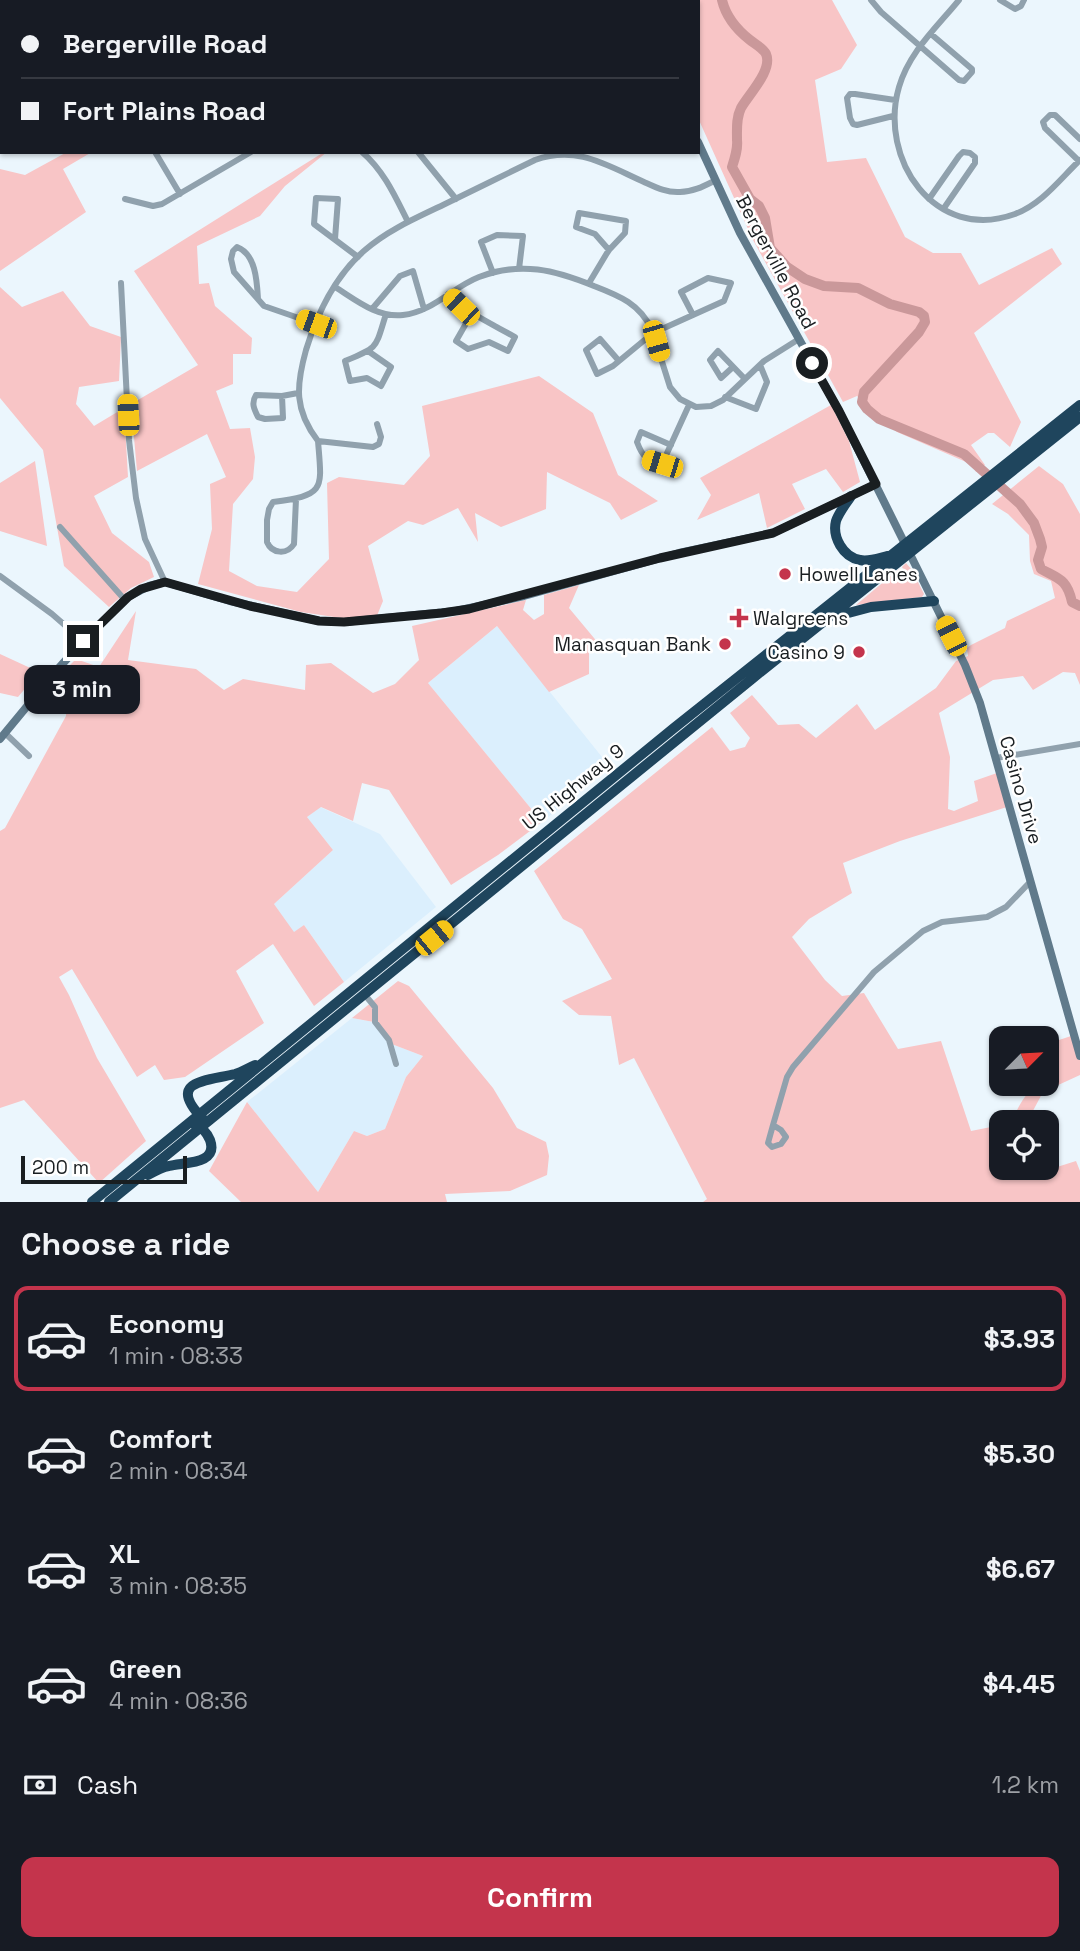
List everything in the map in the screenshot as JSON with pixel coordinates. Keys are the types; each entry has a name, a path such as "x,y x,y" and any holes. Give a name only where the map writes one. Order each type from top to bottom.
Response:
{"highway":[{"name":"US Highway 9","path":"109,1202 123,1198 136,1180 202,1122 365,995 828,619 907,548 1013,464 1080,404"},
{"name":"US Highway 9","path":"1013,464 1080,417"},
{"path":"851,496 836,520 836,534 840,546 858,560 891,556"},
{"name":"US Highway 9","path":"92,1202 188,1125 202,1122 261,1063 674,727 891,556 907,548"},
{"path":"828,619 871,607 934,601"},
{"path":"136,1180 167,1166 200,1161 207,1157 211,1144 188,1095 195,1083 204,1079 238,1073 261,1063"}],"street":[{"path":"871,0 881,12 959,80 964,81 972,69 931,34"},
{"path":"960,0 920,46 904,72 895,100 895,139 903,164 915,184 929,199 960,216 978,219 1014,214 1030,207 1041,198 1079,160 1045,128 1043,122 1050,115 1055,115 1080,139"},
{"path":"1000,0 1015,9 1021,6 1024,0"},
{"path":"893,116 853,124 849,118 847,98 855,93 895,100"},
{"name":"Bergerville Road","path":"700,146 750,251 839,411 907,548"},
{"path":"929,199 959,156 963,152 970,153 975,157 975,163 944,208"},
{"path":"156,154 180,194"},
{"path":"125,200 159,205 248,154"},
{"path":"364,154 385,177 408,222"},
{"path":"420,154 456,199"},
{"path":"296,499 294,544 285,552 276,552 269,548 267,542 269,509 273,502 296,499 313,492 319,486 321,476 318,441 303,415 298,393 303,360 316,324 335,287 358,257 378,239 535,160 564,154 587,157 670,192 692,191 716,180"},
{"path":"335,239 338,200 316,198 314,224 358,257"},
{"path":"589,283 609,250 625,233 626,221 579,213 576,227 596,234 609,250"},
{"path":"493,272 481,242 496,234 523,236 519,269"},
{"path":"258,299 256,270 244,250 237,247 231,259 234,272 264,306 316,324"},
{"path":"335,287 372,309 386,314 404,315 424,309 471,280 493,272 519,269 553,271 589,283 630,302 643,314 653,333 670,387 689,405 703,407 711,406 725,397 772,355 799,339"},
{"path":"372,309 400,276 413,271 424,309"},
{"path":"620,361 600,339 586,350 597,374 620,361 653,333 693,315 724,300 731,283 708,278 681,292 693,315"},
{"path":"121,283 129,439 136,498 145,538 165,582"},
{"path":"448,294 461,307 472,313 515,337 508,351 489,342 468,349 456,341 472,313"},
{"path":"368,351 391,367 381,386 367,378 350,381 345,361 377,344 386,314"},
{"path":"733,367 745,379"},
{"path":"725,397 756,409 766,382 757,367"},
{"path":"282,396 283,418 258,417 253,400 256,395 282,396 298,393"},
{"path":"671,445 641,432 637,442 647,459 662,464 671,445 689,405"},
{"path":"318,441 373,447 379,444 381,437 377,424"},
{"path":"29,756 2,736 83,641 125,600 141,589 165,582 243,604 319,621 344,622 442,613 499,602 654,559 773,533 876,484"},
{"path":"60,527 125,600"},
{"name":"Casino Drive","path":"907,548 961,657 980,703 1080,1056"},
{"path":"0,576 83,641"},
{"path":"996,758 1080,744"},
{"path":"773,1125 787,1077 793,1067 874,972 926,929 942,922 993,914 1006,907 1030,881"},
{"path":"365,995 375,1007 375,1023 389,1040 396,1064"}],"shaded area":[{"path":"700,0 832,0 857,45 841,69 815,80 827,162 866,158 905,237 933,253 961,253 979,285 1052,248 1062,264 974,333 1021,422 1010,447 994,433 988,433 971,445 985,465 976,472 973,465 897,432 857,396 843,402 753,240 700,122"},
{"path":"63,154 89,154 63,169 86,212 0,271 0,169 25,175"},
{"path":"325,154 285,186 260,216 197,246 199,284 209,283 215,306 252,338 251,354 233,354 233,384 216,391 230,429 250,428 255,457 253,479 233,504 229,571 257,586 297,592 329,559 327,483 339,477 404,485 430,456 422,406 539,376 593,413 618,475 658,501 621,520 610,503 547,472 546,509 501,527 475,513 478,542 458,508 423,525 408,521 368,546 383,601 374,623 301,612 198,584 212,529 210,484 226,477 207,434 137,471 131,404 198,365 134,271"},
{"path":"0,287 22,307 63,291 90,326 121,337 119,381 79,387 76,404 94,426 124,408 128,477 94,496 112,533 149,562 154,577 131,588 109,607 64,566 43,450 0,398"},
{"path":"831,405 849,441 860,482 843,492 826,469 792,484 805,509 767,528 759,493 697,520 711,495 700,478"},
{"path":"35,461 47,546 0,531 0,483"},
{"path":"1039,466 1063,484 1080,514 1080,685 1075,673 1063,672 1033,690 1023,676 993,680 939,713 950,757 948,809 954,811 978,801 974,781 997,773 1007,807 900,841 843,863 852,893 809,919 792,937 825,980 842,996 864,993 898,1049 941,1041 971,1131 989,1127 989,1180 1059,1180 1059,1166 1076,1161 1080,1171 1080,1202 703,1202 707,1199 634,1058 619,1065 611,1016 579,1015 562,1001 612,979 582,929 563,919 534,871 712,727 730,751 745,747 750,738 730,713 752,695 778,725 799,724 816,738 857,704 875,730 936,688 956,661 968,656 967,648 971,645 1005,628 1007,621 1055,598 1051,581 1034,574 1030,561 1029,535 1008,514 992,504"},
{"path":"906,563 924,594 922,597 856,605 899,569 903,569"},
{"path":"579,585 569,608 599,644 589,650 589,674 549,692 497,626 428,683 542,822 451,885 389,790 362,783 353,821 321,807 307,817 333,850 274,904 294,932 304,925 344,982 314,1006 273,944 236,971 264,1023 185,1077 164,1080 155,1065 137,1077 72,969 59,977 97,1058 146,1141 99,1183 24,1100 0,1108 0,831 5,828 66,716 66,697 52,683 76,659 99,667 136,611 128,660 196,669 224,690 243,679 305,690 306,665 331,663 373,693 395,684 419,660 412,626 526,600 523,610 534,620 544,614 544,595"},
{"path":"497,626 610,767 542,822 428,683"},
{"path":"0,654 39,672 18,697 0,693"},
{"path":"320,807 380,834 436,907 344,982 304,925 294,933 274,904 333,850 307,817"},
{"path":"398,981 409,986 493,1088 517,1128 546,1142 549,1156 547,1175 510,1191 445,1194 447,1202 241,1202 209,1171 247,1102 318,1192 354,1131 367,1136 385,1129 406,1077 423,1056 389,1043 374,1022 352,1018"},
{"path":"352,1018 374,1022 389,1043 423,1056 406,1077 385,1129 367,1136 354,1131 318,1192 247,1102"},
{"path":"1074,1035 1080,1055 1080,1075 1059,1085 1059,1040"},
{"path":"1026,1096 1041,1096 1033,1110 1017,1110"}],"waterway":[{"path":"722,0 732,22 766,54 763,74 739,112 737,150 732,167 750,199 759,206 765,218 770,248 787,267 805,279 824,286 858,288 890,304 919,312 924,316 925,322 919,332 864,392 862,402 879,419 964,454 1020,504 1034,523 1040,539 1042,547 1038,560 1041,569 1061,581 1068,589 1072,602 1080,606"}],"place":[{"name":"Howell Lanes","path":"785,574"},
{"name":"Walgreens","path":"739,618"},
{"name":"Manasquan Bank","path":"725,644"},
{"name":"Casino 9","path":"859,652"}],"route":[{"path":"83,641 128,597 141,589 165,582 303,619 344,622 469,609 660,558 773,533 876,484 812,363"}]}
